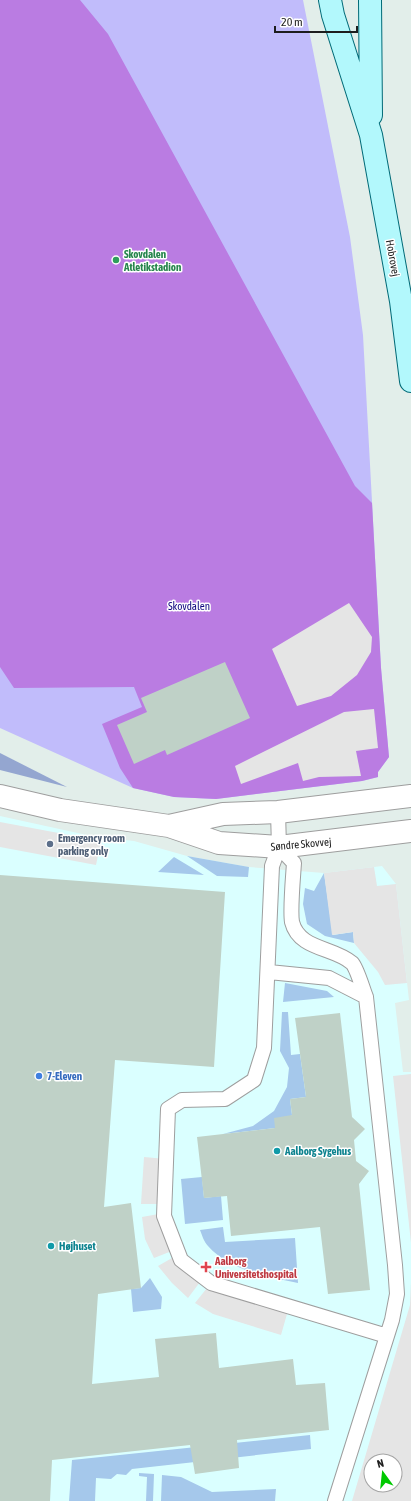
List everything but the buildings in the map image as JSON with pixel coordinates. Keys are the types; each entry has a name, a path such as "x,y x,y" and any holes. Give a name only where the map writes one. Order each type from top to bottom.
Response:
{"main road":[{"name":"Hobrovej","path":"330,0 333,15 371,135 401,301 411,381"},
{"name":"Hobrovej","path":"370,3 371,135"}],"street":[{"name":"Søndre Skovvej","path":"0,796 60,810 170,826 219,843 279,847 411,831"},
{"name":"Søndre Skovvej","path":"170,826 222,814 278,812 411,796"}],"lane":[{"path":"278,812 279,847 272,866 269,972 264,1048 254,1080 225,1099 182,1100 168,1109 164,1216 181,1260 211,1283 387,1336"},
{"path":"279,847 294,863 292,922 298,934 309,944 331,952 352,964 366,997 395,1265 397,1294 387,1336 335,1501"},
{"path":"269,972 329,978 366,997"}],"shaded area":[{"path":"349,603 372,637 371,652 357,675 331,696 297,706 272,649"},
{"path":"374,709 378,748 356,751 361,776 319,777 303,781 298,763 241,784 235,766 344,712"},
{"path":"0,753 67,787 0,770"},
{"name":"Aalborg Universitetshospital","path":"0,816 96,837 134,841 187,856 249,867 324,873 382,866 396,884 409,1000 395,1003 403,1072 411,1072 411,1501 0,1501"},
{"name":"Emergency room parking only","path":"0,822 101,841 96,865 0,847"},
{"path":"187,856 249,867 248,877 217,876"},
{"path":"174,857 204,875 158,872"},
{"path":"374,867 377,886 396,884 407,983 385,985 378,972 354,943 353,932 332,935 324,873"},
{"path":"324,873 333,935 353,932 354,943 325,936 307,924 303,904 305,888 314,891"},
{"path":"285,983 327,991 334,997 283,1002"},
{"path":"282,1012 288,1012 291,1055 300,1054 306,1097 290,1099 292,1115 275,1128 223,1134 253,1126 274,1111 287,1087 289,1068 280,1051"},
{"path":"411,1074 411,1243 393,1076"},
{"path":"144,1157 166,1159 164,1204 141,1204"},
{"path":"202,1177 204,1198 221,1196 223,1220 185,1224 181,1179"},
{"path":"164,1213 177,1249 154,1258 145,1239 142,1217"},
{"path":"223,1227 225,1242 295,1238 298,1283 262,1275 238,1267 217,1254 207,1244 200,1230"},
{"path":"179,1254 203,1278 188,1298 172,1283 158,1266"},
{"path":"150,1278 162,1297 161,1309 133,1312 131,1289 141,1288"},
{"path":"411,1282 411,1501 352,1501 363,1464 363,1493 403,1493 403,1453 366,1453 410,1305"},
{"path":"211,1283 289,1307 281,1335 213,1314 195,1303"},
{"path":"310,1435 311,1449 132,1469 126,1475 117,1474 111,1479 96,1478 95,1501 69,1501 72,1460"},
{"path":"139,1473 154,1474 153,1501 146,1501 147,1477 139,1476"},
{"path":"162,1475 181,1477 212,1492 276,1489 275,1501 161,1501"}],"green space":[{"name":"Skovdalen Atletikstadion","path":"0,0 303,0 350,237 363,335 381,668 389,757 378,772 378,777 362,781 216,799 174,797 133,788 0,728"},
{"name":"Skovdalen Atletikstadion","path":"0,0 80,0 108,34 355,486 372,503 381,668 389,757 378,772 378,777 362,781 216,799 174,797 133,788 120,768 102,724 142,707 134,687 14,688 0,667"}],"place":[{"name":"Skovdalen Atletikstadion","path":"116,260"},
{"name":"Emergency room parking only","path":"50,844"},
{"name":"7-Eleven","path":"39,1076"},
{"name":"Aalborg Sygehus","path":"277,1151"},
{"name":"Højhuset","path":"51,1246"},
{"name":"Aalborg Universitetshospital","path":"206,1267"}],"park label":[{"name":"Skovdalen","path":"189,606"}]}
